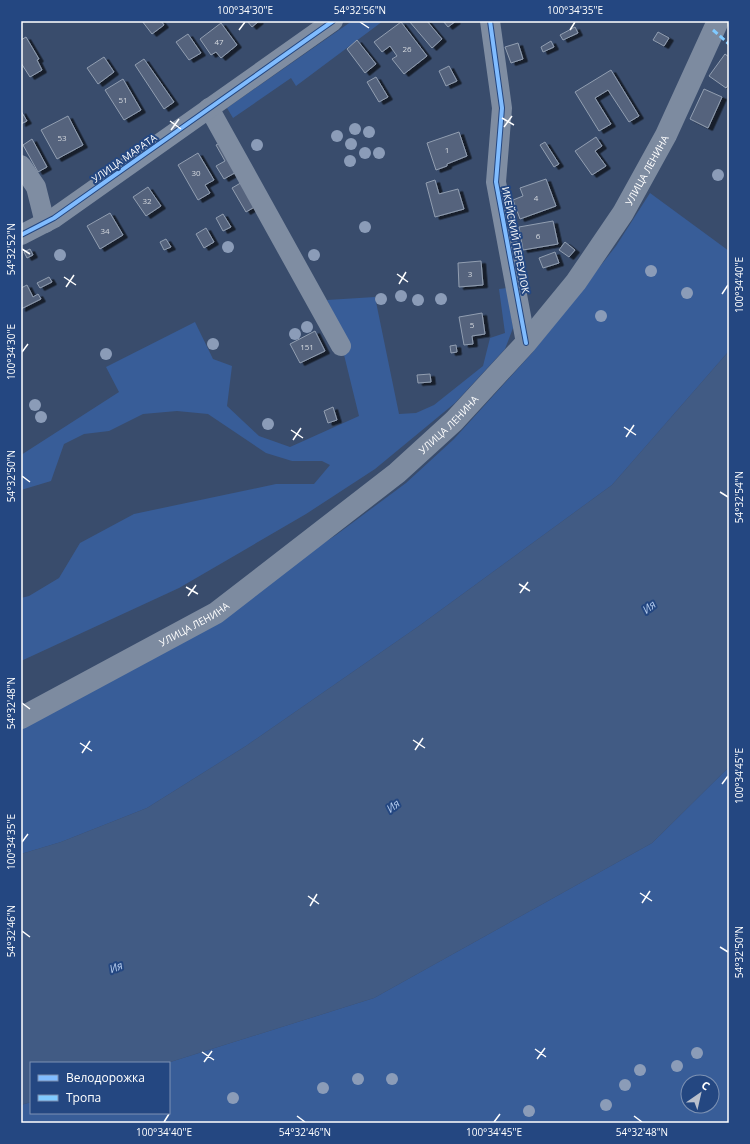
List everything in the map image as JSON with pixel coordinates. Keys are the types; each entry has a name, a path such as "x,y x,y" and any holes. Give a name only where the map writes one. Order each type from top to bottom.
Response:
{"main road":[{"name":"УЛИЦА ЛЕНИНА","path":"21,718 50,704 216,613 397,473 454,421 526,343 576,282 623,213 666,135 718,21"}],"street":[{"name":"УЛИЦА МАРАТА","path":"21,235 45,223 333,21"},
{"name":"ИКЕЙСКИЙ ПЕРЕУЛОК","path":"490,21 502,108 496,182 526,343"},
{"path":"209,108 341,346"},
{"path":"21,165 36,187 45,223"}],"shaded area":[{"path":"352,21 383,21 296,86 291,78 233,118 227,108"},
{"path":"650,193 729,251 729,351 612,485 419,626 246,746 147,808 61,842 21,854 21,715 279,572 336,535 406,483 454,439 532,353 616,246"},
{"path":"507,288 513,328 505,349 455,403 375,469 306,514 179,588 21,661 21,598 29,596 59,578 80,543 134,514 276,484 314,484 330,465 322,461 292,461 266,453 208,414 177,411 143,414 109,431 84,434 64,444 51,481 21,490 21,455 119,392 106,367 195,322 213,359 232,366 227,406 259,436 290,447 359,416 334,314 327,300 375,297 399,414 416,413 434,405 483,366 490,338 505,333 499,289"},
{"path":"729,767 729,1123 21,1123 21,1105 30,1102 30,1114 170,1114 170,1062 374,998 652,843"}],"water":[{"name":"Ия","path":"729,351 729,767 652,843 374,998 170,1062 30,1062 30,1102 21,1105 21,854 61,842 147,808 246,746 419,626 612,485"}],"building":[{"path":"142,21 161,21 164,25 152,34"},
{"path":"247,21 259,21 252,27"},
{"path":"409,21 427,21 442,39 432,48"},
{"path":"443,21 456,21 448,27"},
{"path":"401,22 427,56 404,74 392,59 397,56 390,46 382,52 374,42"},
{"path":"221,23 237,45 221,58 216,52 211,55 200,39"},
{"path":"575,27 578,33 563,40 560,35"},
{"path":"658,32 669,38 664,46 653,40"},
{"path":"188,34 201,53 189,60 176,42"},
{"path":"26,37 39,59 37,60 42,70 30,77 21,63 21,40"},
{"path":"357,40 376,64 365,73 347,49"},
{"path":"551,41 554,47 543,52 541,47"},
{"path":"518,43 523,59 511,63 505,47"},
{"path":"725,54 729,57 729,84 726,88 709,76"},
{"path":"104,57 114,72 98,84 87,68"},
{"path":"144,59 174,102 164,109 135,65"},
{"path":"449,66 457,81 446,86 439,71"},
{"path":"611,70 639,116 629,122 608,90 595,98 611,124 599,131 575,92"},
{"path":"376,77 388,97 379,102 367,82"},
{"path":"123,79 141,110 124,120 105,90"},
{"path":"704,89 722,97 708,128 690,119"},
{"path":"21,111 27,121 21,124"},
{"path":"68,116 83,145 57,159 41,130"},
{"path":"459,132 467,156 436,170 427,143"},
{"path":"596,137 602,146 595,151 606,166 592,175 575,151"},
{"path":"32,139 47,167 38,172 23,145"},
{"path":"224,141 240,170 224,179 216,166 225,161 216,145"},
{"path":"545,142 559,164 554,167 540,145"},
{"path":"198,153 214,180 205,185 210,193 198,200 178,165"},
{"path":"546,179 556,206 520,219 513,200 523,196 520,188"},
{"path":"435,180 439,194 458,189 464,209 435,217 426,183"},
{"path":"244,181 258,205 246,212 232,188"},
{"path":"148,187 161,206 146,216 133,197"},
{"path":"110,213 123,235 100,249 87,226"},
{"path":"223,214 231,227 223,231 216,218"},
{"path":"553,221 558,244 523,250 519,227"},
{"path":"206,228 214,242 204,248 196,234"},
{"path":"166,239 171,247 164,250 160,242"},
{"path":"565,242 575,250 569,257 559,250"},
{"path":"30,249 33,255 27,258 24,252"},
{"path":"555,252 559,263 543,268 539,258"},
{"path":"481,261 483,285 459,287 458,263"},
{"path":"49,277 52,282 40,288 37,283"},
{"path":"27,285 33,297 38,294 41,299 21,309 21,288"},
{"path":"482,313 485,334 472,336 473,344 464,345 459,317"},
{"path":"315,331 325,351 300,363 290,344"},
{"path":"456,345 457,352 451,353 450,346"},
{"path":"430,374 431,382 418,383 417,375"},
{"path":"333,407 337,420 328,423 324,411"}],"marked path":[{"path":"713,30 729,44"}],"cycle path":[{"path":"21,235 54,218 333,21"},
{"path":"490,21 502,108 496,182 526,343"}]}
